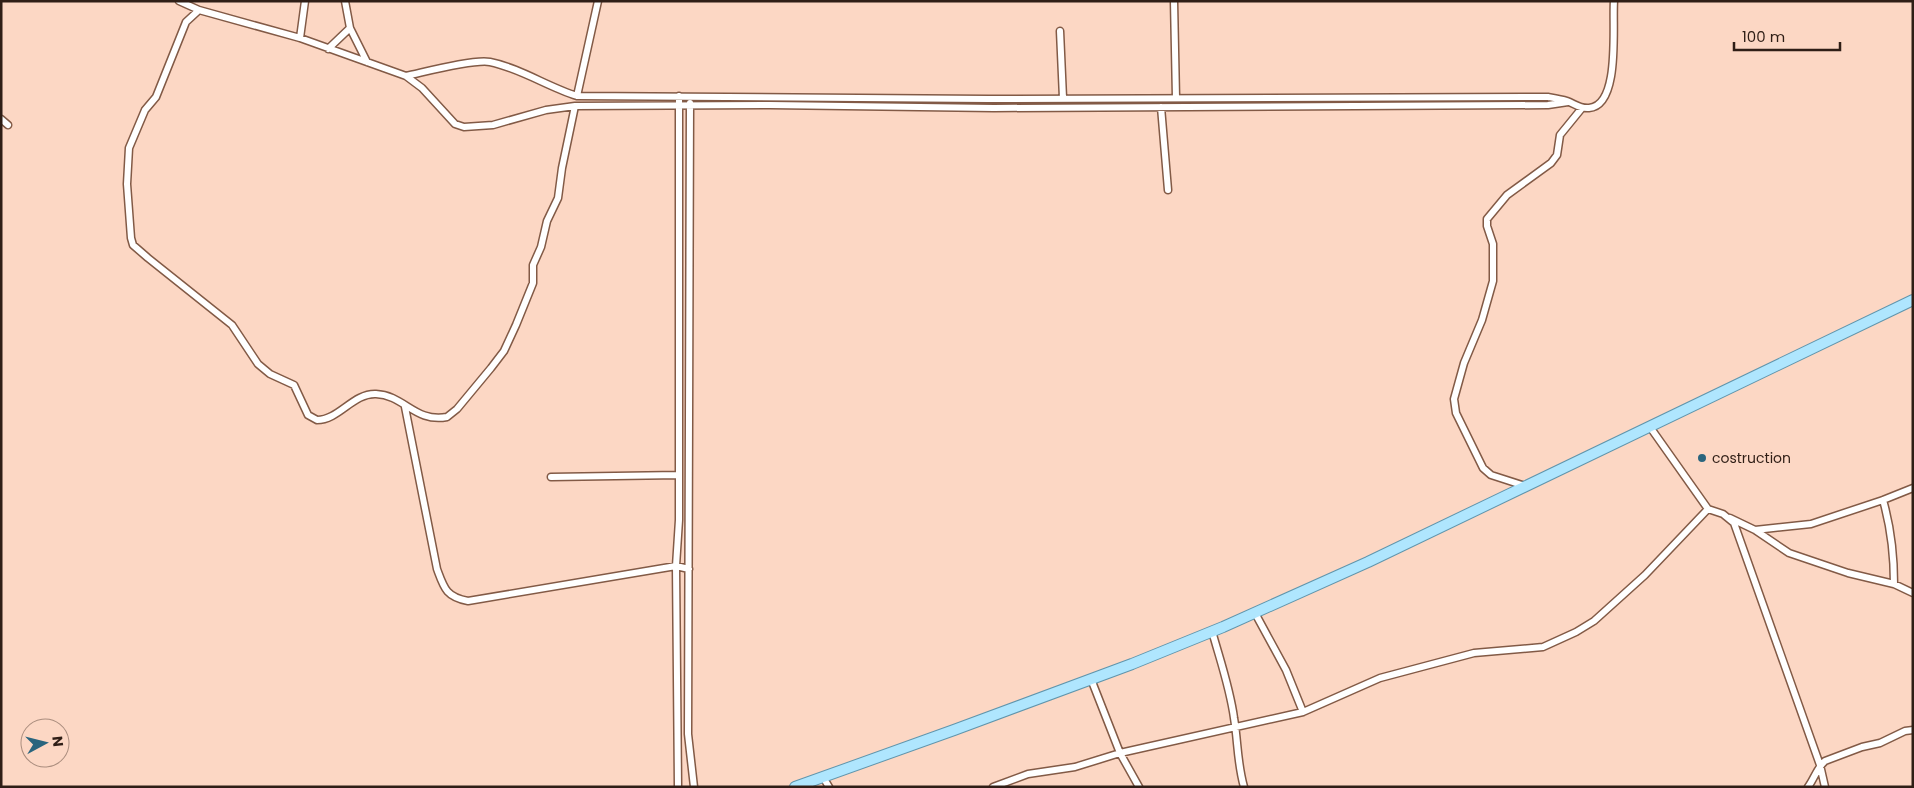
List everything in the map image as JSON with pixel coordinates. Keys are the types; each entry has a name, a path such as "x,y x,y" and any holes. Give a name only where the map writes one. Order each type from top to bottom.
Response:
{"main road":[{"path":"795,787 1091,679 1212,632 1368,562 1913,300"}],"street":[{"path":"178,1 188,3 199,10 300,38 406,76 422,88 456,124 464,127 493,125 546,110 575,106 1161,107 1548,105 1568,102"},
{"path":"300,38 305,1"},
{"path":"345,1 350,28 366,62"},
{"path":"577,96 598,1"},
{"path":"1174,1 1176,98"},
{"path":"406,76 464,64 490,62 577,96 1548,97 1582,108 1595,107 1600,104 1608,92 1612,64 1614,1"},
{"path":"199,10 186,22 156,96 145,110 129,148 127,184 130,238 133,245 232,325 258,364 270,374 294,386 308,415 312,418 322,420 332,417 362,396 373,394 392,396 405,407 426,416 444,418 450,416 491,368 504,351 533,283 534,260 541,247 547,220 558,198 562,168 575,106"},
{"path":"328,49 350,28"},
{"path":"1060,31 1063,98"},
{"path":"678,787 676,566 679,520 679,96"},
{"path":"690,96 688,734 694,787"},
{"path":"1161,107 1168,190"},
{"path":"1526,487 1491,475 1484,468 1456,413 1454,399 1464,363 1482,320 1492,281 1493,244 1487,226 1487,219 1507,195 1551,163 1557,155 1560,135 1582,108"},
{"path":"1,119 8,125"},
{"path":"405,407 437,569 444,588 455,599 468,601 676,566 688,569"},
{"path":"1650,427 1708,509 1723,514 1734,523 1820,765 1825,787"},
{"path":"551,477 679,476"},
{"path":"1756,530 1811,524 1913,488"},
{"path":"1883,500 1890,523 1894,584"},
{"path":"993,787 1028,774 1075,767 1120,753 1303,712 1380,678 1474,653 1542,646 1576,632 1594,621 1645,575 1708,509"},
{"path":"1727,517 1756,530 1789,553 1848,573 1894,584 1913,593"},
{"path":"1255,613 1286,670 1303,712"},
{"path":"1212,632 1230,692 1238,766 1244,787"},
{"path":"1091,679 1120,753 1139,787"},
{"path":"1808,787 1815,778 1820,765 1825,761 1862,747 1880,743 1905,731 1913,730"},
{"path":"823,777 829,787"}],"place":[{"name":"costruction","path":"1702,458"}]}
